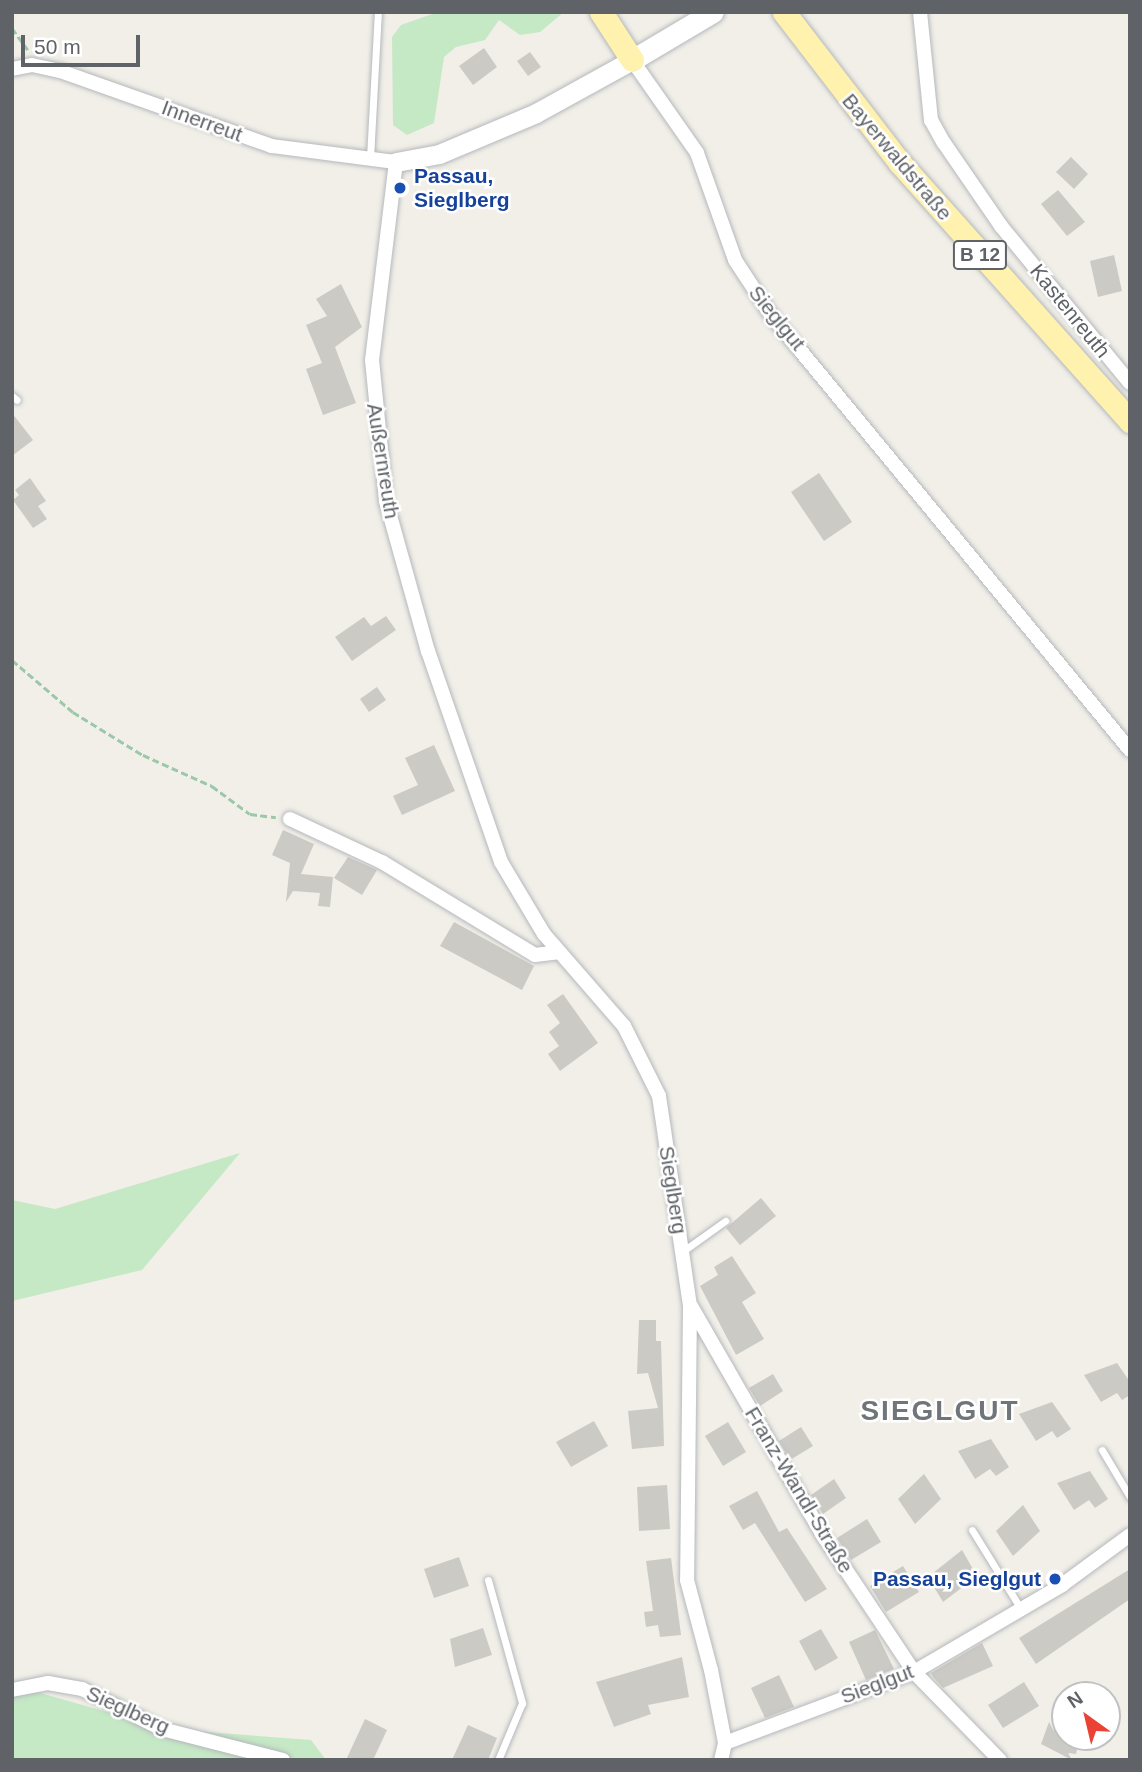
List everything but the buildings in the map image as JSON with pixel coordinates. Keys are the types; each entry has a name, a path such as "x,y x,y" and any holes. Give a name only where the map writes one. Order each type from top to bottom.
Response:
{"main road":[{"path":"601,12 632,60 713,12"},
{"name":"Bayerwaldstraße","path":"784,12 901,163 1130,421"}],"street":[{"name":"Kastenreuth","path":"920,12 931,120 944,143 1000,226 1130,383"},
{"path":"396,162 439,153 536,113 632,60"},
{"name":"Sieglgut","path":"632,60 697,153 735,260 771,316 1130,751"},
{"name":"Innerreut","path":"12,69 32,65 272,146 370,162 396,162"},
{"name":"Außernreuth","path":"396,162 373,348 372,403 386,501 474,791 520,900 558,952"},
{"path":"290,819 382,862 535,955 558,952"},
{"name":"Sieglberg","path":"558,952 624,1026 659,1096 690,1305 687,1580 724,1743 721,1760"},
{"name":"Franz-Wandl-Straße","path":"690,1305 822,1534 914,1672 1000,1760"},
{"name":"Sieglgut","path":"724,1743 914,1672 1021,1609 1130,1535"},
{"name":"Sieglberg","path":"12,1690 48,1683 82,1689 162,1729 283,1760"}],"lane":[{"path":"370,162 377,12"},
{"path":"682,1252 725,1221"},
{"path":"1102,1450 1130,1497"},
{"path":"972,1530 1021,1609"},
{"path":"488,1580 522,1703 498,1760"}],"path":[{"path":"12,28 27,46 32,65"},
{"path":"12,660 74,712 144,755 212,786 250,814 290,819"}],"green space":[{"path":"438,12 564,12 540,32 520,35 499,20 485,40 456,47 444,57 434,123 407,135 393,125 392,37 401,25"},
{"path":"240,1153 142,1270 12,1301 12,1200 55,1209"},
{"path":"12,1685 167,1729 311,1740 326,1760 12,1760"}],"place":[{"name":"Passau, Sieglberg","path":"400,188"},
{"name":"Passau, Sieglgut","path":"1055,1579"}],"district":[{"name":"SIEGLGUT","path":"940,1411"}]}
